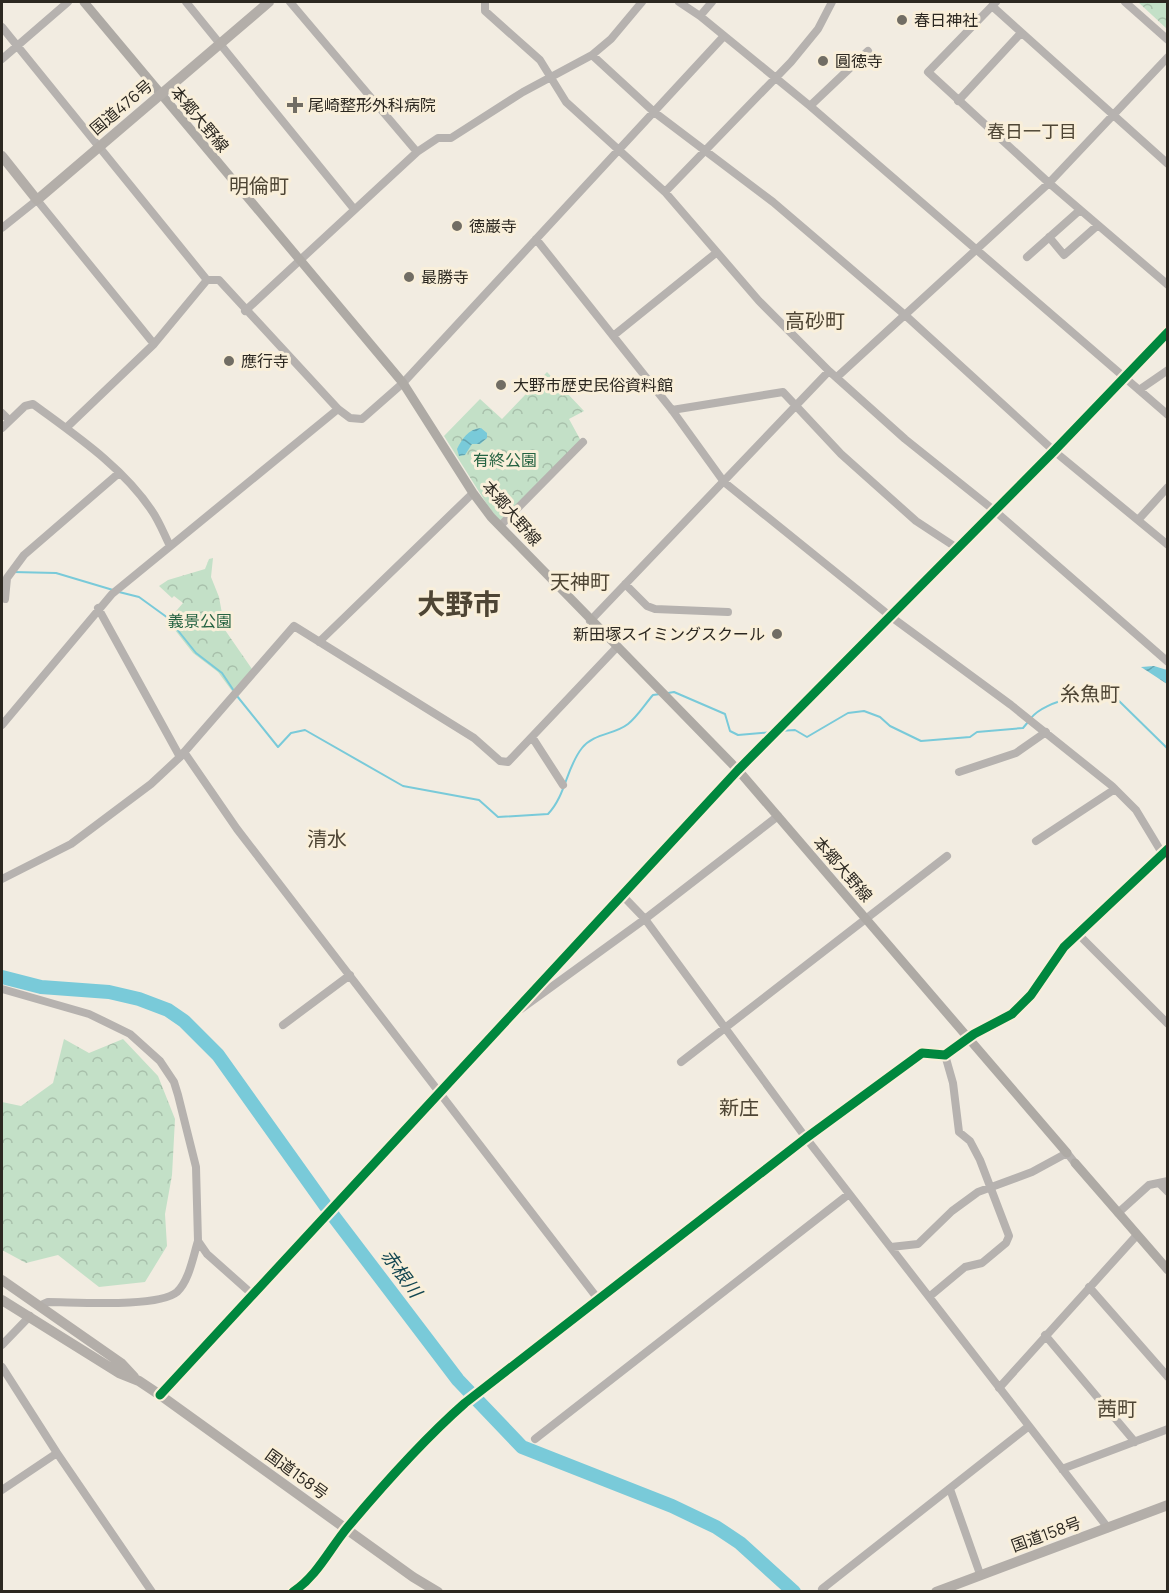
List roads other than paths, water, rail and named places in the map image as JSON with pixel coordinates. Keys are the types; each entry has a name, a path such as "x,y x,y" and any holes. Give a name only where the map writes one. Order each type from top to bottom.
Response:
{"highway":[{"name":"国道476号","path":"36,200 269,2"},
{"path":"2,156 36,200"},
{"name":"国道158号","path":"2,1280 121,1363 139,1381 438,1592"},
{"name":"国道158号","path":"2,1300 119,1373 139,1381"},
{"name":"国道158号","path":"936,1592 1167,1505"}],"main road":[{"name":"本郷大野線","path":"84,2 403,383 473,494 500,526 590,621 738,770 1068,1153"},
{"path":"1075,1163 1167,1270"}],"street":[{"path":"2,58 68,2"},
{"path":"186,2 354,209"},
{"path":"290,2 417,152"},
{"path":"485,2 485,11 540,60 566,102 665,192 716,253 829,371 905,439 995,511 1167,662"},
{"path":"245,311 417,152 438,138 452,138 550,77 592,55 611,39 642,2"},
{"path":"679,2 700,15 810,106 1167,414"},
{"path":"700,15 712,2"},
{"path":"665,192 791,62 818,29 832,2"},
{"path":"1125,2 1167,40"},
{"path":"1167,164 1021,33 994,4 928,72 1049,183 1167,285"},
{"path":"2,27 207,280"},
{"path":"958,101 1021,33"},
{"path":"207,280 219,280 245,311 338,409 350,418 362,418 403,383 724,36"},
{"path":"810,106 868,51"},
{"path":"592,55 654,112 773,202 905,315 1054,451 1167,545"},
{"path":"837,377 1049,183 1167,57"},
{"path":"2,228 36,200 154,344"},
{"path":"1027,257 1080,210"},
{"path":"1049,237 1064,255 1098,225"},
{"path":"293,1592 307,1583 347,1529 446,1420 465,1403 806,1138 922,1053 945,1055 970,1040 974,1034 1012,1014 1031,995 1052,961 1077,933 1165,851 1136,810 1115,789 1046,732 890,615 724,482 672,410 536,239"},
{"path":"613,336 716,253"},
{"path":"66,428 154,344 207,280"},
{"path":"160,1395 439,1090 508,1019 621,894 738,770 1054,451 1167,332"},
{"path":"1139,390 1167,370"},
{"path":"590,621 829,371"},
{"path":"672,410 783,392 841,454 916,521 957,548"},
{"path":"2,428 25,406 33,404 66,428 119,473 154,514 169,544"},
{"path":"2,725 98,608 169,544 206,518 338,409"},
{"path":"2,413 9,420"},
{"path":"500,526 583,442"},
{"path":"5,599 8,578 24,555 119,473"},
{"path":"1138,520 1167,487"},
{"path":"319,642 473,494"},
{"path":"625,584 647,606 655,609 728,612"},
{"path":"98,608 182,755 598,1299"},
{"path":"2,879 71,844 98,825 182,755 294,626 474,738 500,761 508,762 617,647"},
{"path":"959,772 1016,753 1046,732"},
{"path":"532,737 563,785"},
{"path":"1036,841 1115,789"},
{"path":"508,1019 645,919 778,816"},
{"path":"681,1062 947,856"},
{"path":"621,894 645,919 806,1138 1108,1528"},
{"path":"1077,933 1167,1024"},
{"path":"283,1025 350,975"},
{"path":"2,989 89,1014 130,1034 160,1061 174,1082 196,1167 198,1241 184,1281 178,1290 168,1298 111,1303 48,1302 39,1306"},
{"path":"929,1297 965,1267 982,1263 1006,1244 1009,1236 970,1141 959,1132 953,1083 945,1055"},
{"path":"891,1247 918,1244 952,1211 978,1192 1032,1172 1068,1153 1075,1163"},
{"path":"1118,1213 1149,1185 1164,1182 1167,1192"},
{"path":"535,1439 849,1194"},
{"path":"999,1388 1137,1235"},
{"path":"198,1241 207,1254 252,1294"},
{"path":"1089,1287 1167,1377"},
{"path":"2,1345 30,1316"},
{"path":"1045,1335 1135,1442"},
{"path":"2,1367 57,1453 152,1592"},
{"path":"825,1592 822,1589 1029,1426"},
{"path":"1062,1469 1167,1431"},
{"path":"2,1490 57,1453"},
{"path":"950,1489 980,1574"}],"water":[{"path":"481,428 487,433 487,438 480,444 472,444 465,455 459,456 457,449 463,438 472,430"},
{"path":"1154,666 1167,670 1167,684 1141,667"}],"waterway":[{"path":"13,572 56,573 113,590"},
{"path":"119,592 139,597 168,618 196,653 222,673 234,691"},
{"path":"668,693 674,692 725,714 730,731 738,735 773,732"},
{"path":"237,696 278,747 291,733 305,730 403,786 479,800 498,817 548,814 559,798 572,764 582,748 592,739 628,724 653,695 660,694"},
{"path":"1031,718 1059,701 1085,696 1108,696 1117,699 1168,749"},
{"path":"779,731 795,730 807,737 848,713 864,711 880,717 890,726 921,741 970,737 977,732 1023,728 1028,722"},
{"name":"赤根川","path":"2,977 41,987 109,992 139,999 168,1010 184,1021 218,1055 325,1205 458,1380 522,1447 672,1506 716,1527 740,1543 794,1592"}],"place":[{"name":"春日神社","path":"902,20"},
{"name":"圓徳寺","path":"823,61"},
{"name":"尾崎整形外科病院","path":"295,105"},
{"name":"徳巌寺","path":"457,226"},
{"name":"最勝寺","path":"409,277"},
{"name":"應行寺","path":"229,361"},
{"name":"大野市歴史民俗資料館","path":"501,385"},
{"name":"新田塚スイミングスクール","path":"777,634"}],"district":[{"name":"春日一丁目","path":"1032,131"},
{"name":"明倫町","path":"259,185"},
{"name":"高砂町","path":"815,320"},
{"name":"天神町","path":"580,581"},
{"name":"大野市","path":"459,603"},
{"name":"糸魚町","path":"1090,693"},
{"name":"清水","path":"327,838"},
{"name":"新庄","path":"739,1107"},
{"name":"茜町","path":"1117,1408"}],"park label":[{"name":"有終公園","path":"505,460"},
{"name":"義景公園","path":"200,621"}]}
